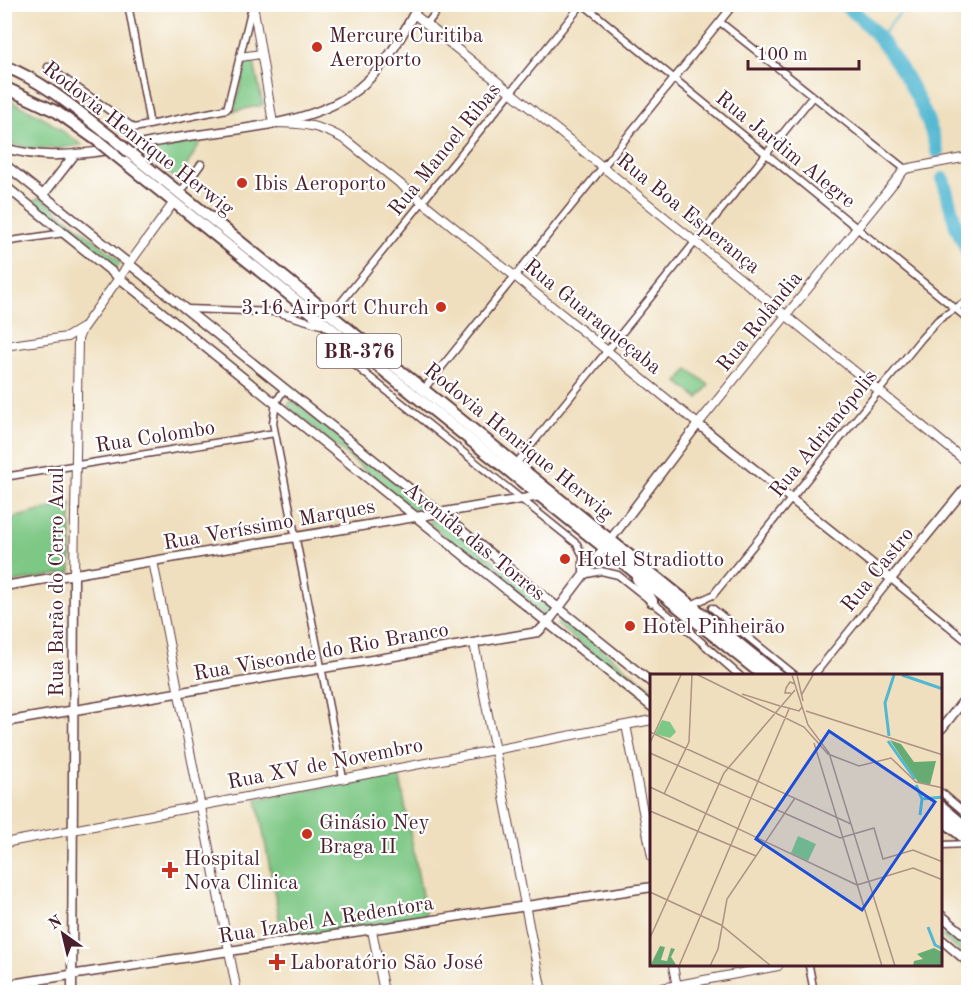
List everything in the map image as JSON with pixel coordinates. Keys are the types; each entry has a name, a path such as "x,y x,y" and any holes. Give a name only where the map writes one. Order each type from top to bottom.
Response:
{"highway":[{"name":"Rodovia Henrique Herwig","path":"4,66 43,86 115,140 177,197 331,328 540,496 610,540 632,570 762,674"},
{"name":"Rodovia Henrique Herwig","path":"4,87 57,112 177,197 331,315 777,674"},
{"path":"632,570 652,601"},
{"path":"943,808 969,829"},
{"path":"943,820 969,842"}],"main road":[{"path":"4,148 24,154 75,154 273,123 311,113 331,106 358,89 381,68 419,4"},
{"path":"28,203 75,154"},
{"name":"Avenida das Torres","path":"4,167 8,166 650,681"},
{"name":"Avenida das Torres","path":"4,184 650,705"},
{"name":"Rua Guaraqueçaba","path":"698,424 891,579"},
{"name":"Rua Rolândia","path":"610,540 698,424"},
{"name":"Rua Castro","path":"891,579 969,485"},
{"name":"Rua Veríssimo Marques","path":"4,586 540,496"},
{"name":"Rua Visconde do Rio Branco","path":"4,722 533,634 542,630 610,540"},
{"name":"Rua Barão do Cerro Azul","path":"72,993 74,575"},
{"path":"943,727 969,695"},
{"name":"Rua Izabel A Redentora","path":"4,985 650,887"},
{"path":"943,921 969,938"},
{"path":"943,941 969,962"}],"street":[{"path":"128,4 150,125"},
{"path":"427,24 442,4"},
{"name":"Rua Jardim Alegre","path":"582,4 969,319"},
{"name":"Rua Manoel Ribas","path":"331,315 582,4"},
{"path":"424,389 735,4"},
{"path":"48,67 134,128 227,109 252,6"},
{"path":"252,6 273,123"},
{"name":"Rua Boa Esperança","path":"414,14 969,463"},
{"path":"720,22 905,169 969,157"},
{"path":"240,57 261,54"},
{"path":"516,464 813,96"},
{"name":"Rua Guaraqueçaba","path":"273,123 309,124 334,133 359,150 698,424"},
{"name":"Rua Barão do Cerro Azul","path":"74,575 78,339 83,327 201,164"},
{"name":"Rua Rolândia","path":"698,424 905,169"},
{"path":"4,242 64,233"},
{"name":"Rua Adrianópolis","path":"691,605 713,595 925,333 938,320 969,300"},
{"path":"186,309 277,312 331,328 346,358 577,544 583,556 583,576 602,570 614,572 652,601 738,674"},
{"path":"4,346 60,338 74,334 83,327"},
{"path":"60,338 77,352"},
{"path":"285,388 276,402 272,417 343,778"},
{"name":"Rua Colombo","path":"4,477 275,433"},
{"path":"153,561 237,993"},
{"name":"Rua Guaraqueçaba","path":"891,579 969,642"},
{"name":"Rua Castro","path":"815,674 891,579"},
{"path":"711,621 713,595"},
{"path":"712,608 794,674"},
{"path":"474,643 542,993"},
{"name":"Rua XV de Novembro","path":"4,843 650,720"},
{"path":"626,724 650,847"},
{"path":"943,794 969,815"},
{"path":"943,845 969,842"},
{"path":"372,930 384,993"},
{"path":"673,967 677,989"},
{"path":"641,993 677,989 774,967"},
{"path":"809,967 814,993"}],"green space":[{"path":"247,60 254,63 263,105 234,111"},
{"path":"5,98 41,116 82,145 43,148 24,147 5,142"},
{"path":"201,141 178,181 144,151"},
{"path":"38,198 43,199 121,261 115,270 33,204"},
{"path":"688,369 709,385 698,398 678,382"},
{"path":"292,400 428,509 418,514 287,406"},
{"path":"71,503 71,572 5,584 5,520"},
{"path":"439,517 552,608 545,617 428,522"},
{"path":"563,618 650,687 650,699 557,625"},
{"path":"399,773 426,917 283,939 257,799"},
{"path":"948,928 968,944 968,958 943,938"},
{"path":"794,985 796,992 757,992"}],"waterway":[{"path":"844,4 875,33 902,70 923,111 937,151"},
{"path":"879,38 905,7 912,4"},
{"path":"943,179 956,226 968,252"}],"place":[{"name":"Mercure Curitiba Aeroporto","path":"317,47"},
{"name":"Ibis Aeroporto","path":"242,183"},
{"name":"3.16 Airport Church","path":"441,307"},
{"name":"Hotel Stradiotto","path":"565,559"},
{"name":"Hotel Pinheirão","path":"630,626"},
{"name":"Ginásio Ney Braga II","path":"307,834"},
{"name":"Hospital Nova Clinica","path":"170,870"},
{"name":"Laboratório São José","path":"277,962"}]}
